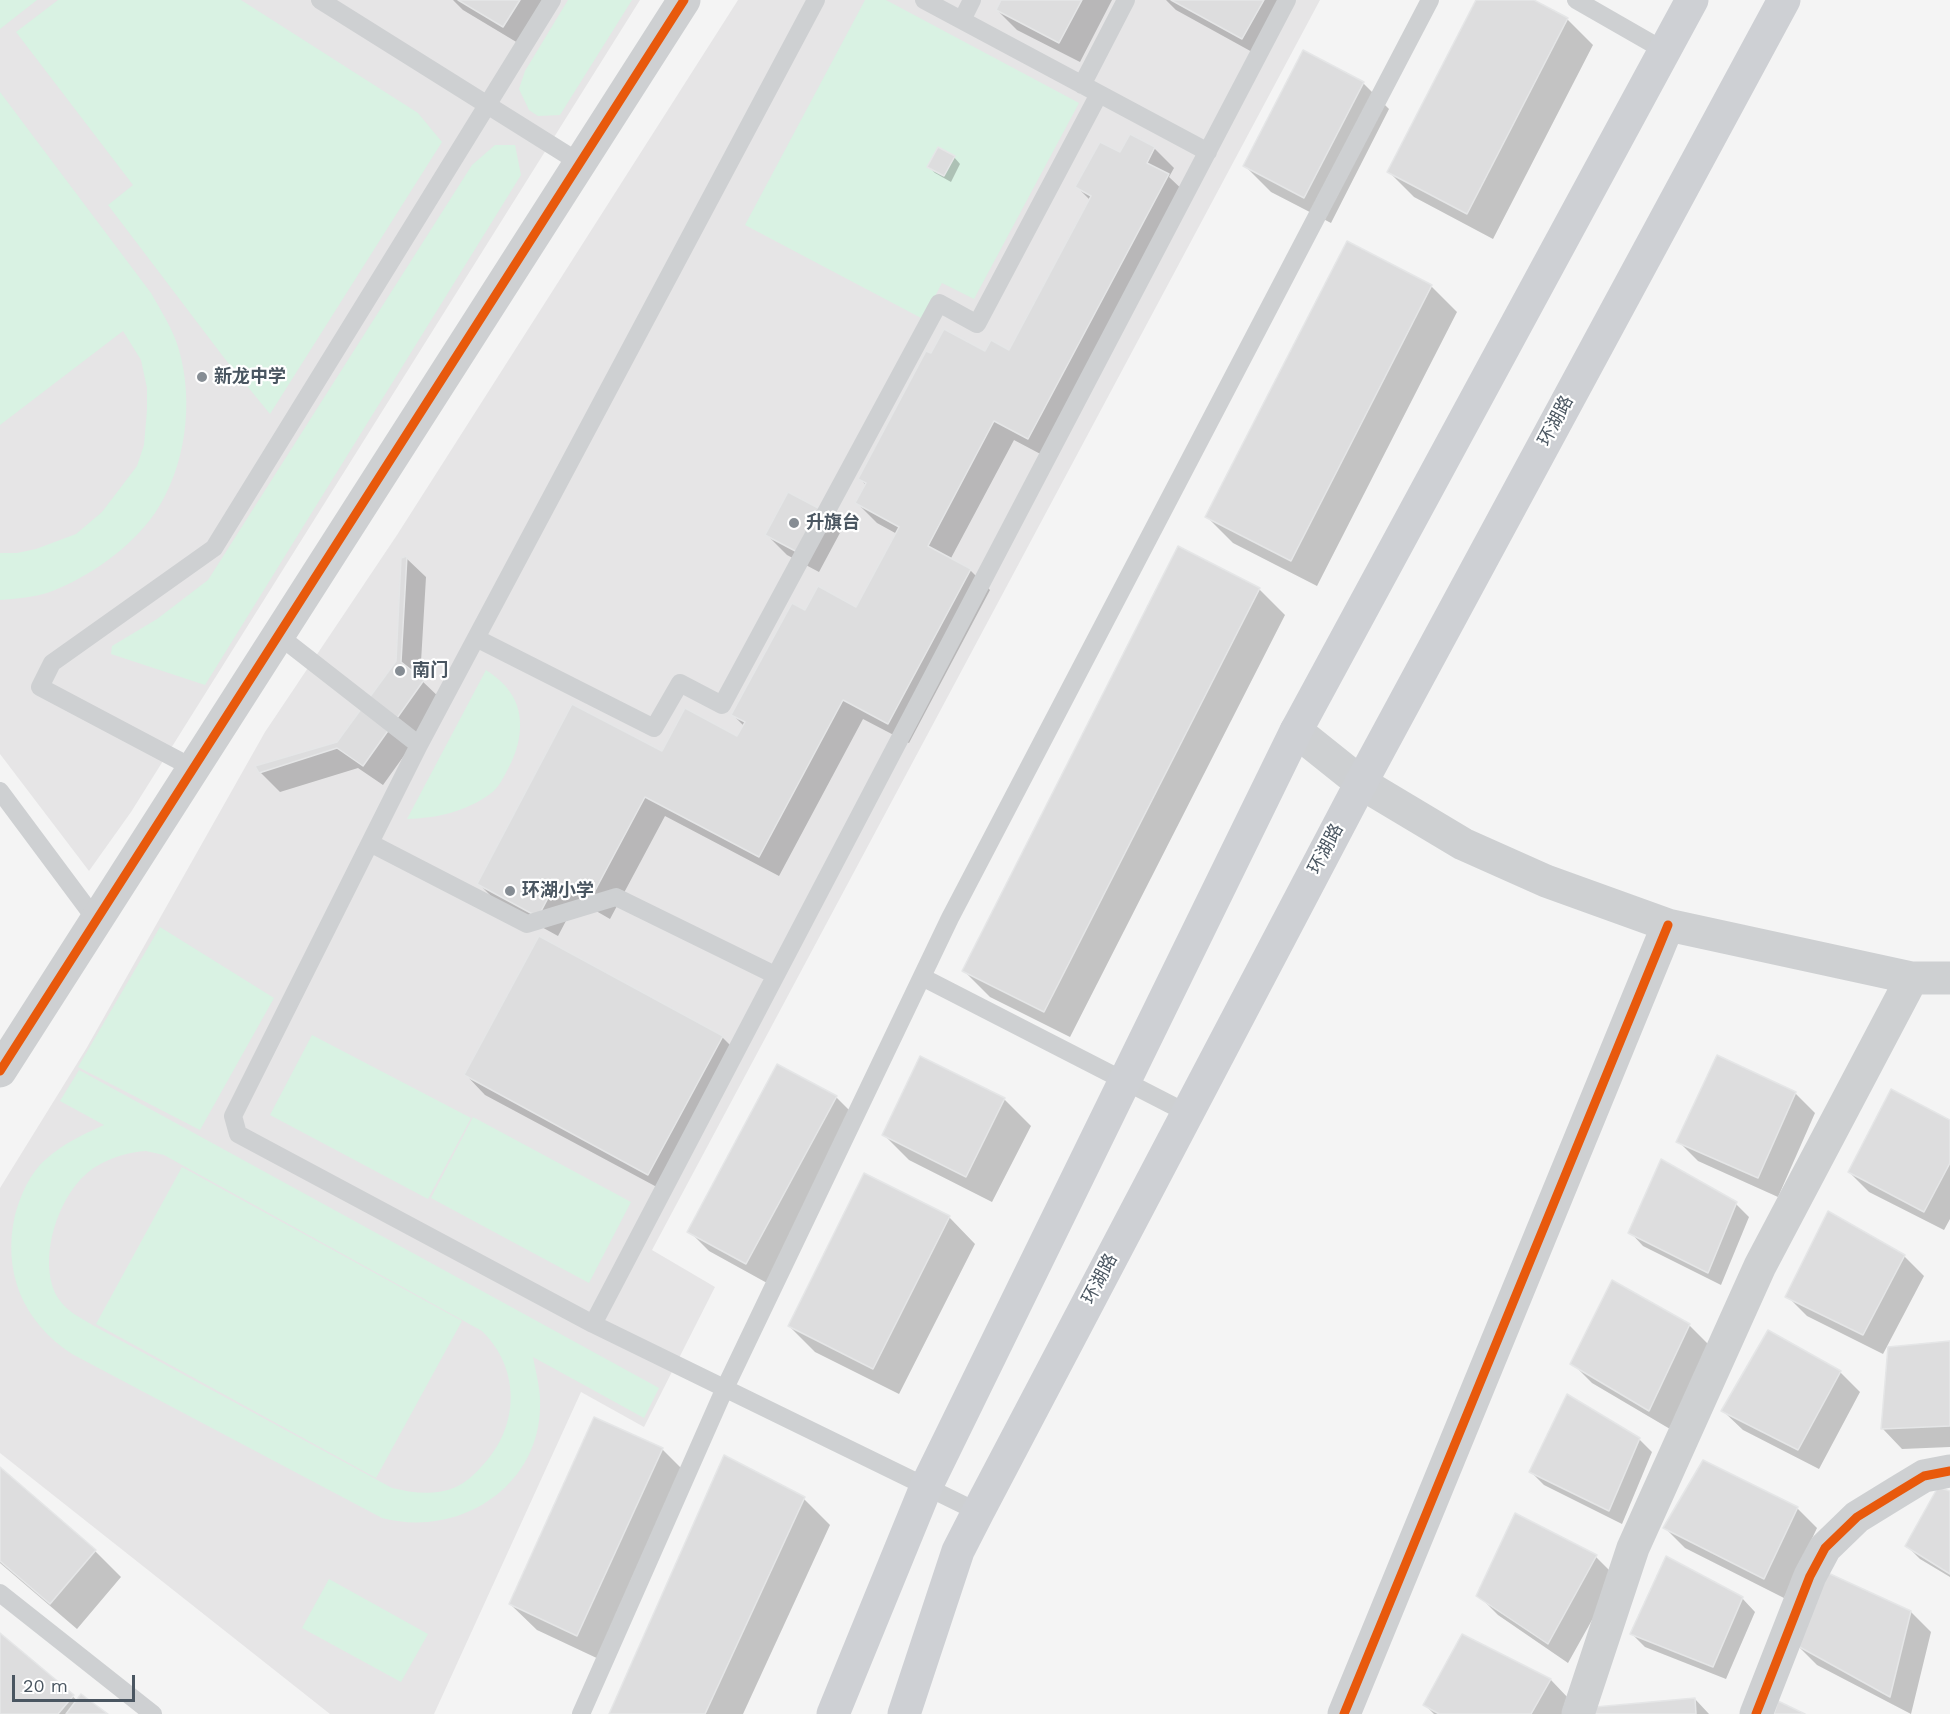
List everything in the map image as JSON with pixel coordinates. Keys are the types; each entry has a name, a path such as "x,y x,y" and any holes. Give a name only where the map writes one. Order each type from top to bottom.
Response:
{"main road":[{"path":"832,1714 926,1487 1296,731 1692,0"},
{"name":"环湖路","path":"904,1714 958,1551 978,1512 1361,783 1784,0"}],"street":[{"path":"0,1071 684,0"},
{"path":"1296,731 1361,783 1463,844 1546,881 1668,925 1912,978 1950,978"},
{"path":"1344,1714 1668,925"},
{"path":"1578,1714 1633,1548 1755,1277 1912,978"},
{"path":"1756,1714 1810,1576 1825,1548 1857,1517 1924,1476 1950,1471"}],"lane":[{"path":"193,768 40,687 52,663 214,548 552,0"},
{"path":"816,0 419,745 233,1116 238,1134 592,1324 978,1512"},
{"path":"924,0 1208,152"},
{"path":"962,20 972,0"},
{"path":"1082,85 1126,0"},
{"path":"592,1324 1287,0"},
{"path":"581,1714 725,1389 950,918 1430,0"},
{"path":"1576,0 1665,51"},
{"path":"326,1 580,163"},
{"path":"476,638 654,728 680,683 722,705 939,303 977,324 1100,94"},
{"path":"278,635 419,745"},
{"path":"0,791 96,920"},
{"path":"370,843 527,924 616,897 776,975"},
{"path":"922,977 1187,1113"},
{"path":"0,1593 153,1714"}],"shaded area":[{"name":"新龙中学","path":"0,0 640,0 131,812 89,871 0,754"},
{"name":"环湖小学","path":"738,0 1320,0 652,1250 715,1287 644,1427 581,1392 434,1714 330,1714 0,1453 0,1188 86,1049 265,732 397,535"}],"green space":[{"path":"0,0 37,0 0,29"},
{"path":"58,0 241,0 418,113 442,142 270,414 225,359 108,205 133,185 16,32"},
{"path":"568,0 632,0 560,115 538,116 529,110 519,89 525,71"},
{"path":"865,0 886,0 1079,103 974,299 942,283 923,319 745,225"},
{"path":"0,92 151,293 170,327 179,350 184,370 186,412 180,455 166,495 155,513 134,538 94,570 65,586 38,595 0,600 0,553 17,553 36,549 76,534 102,512 137,466 144,445 147,388 141,360 123,331 0,425"},
{"path":"495,145 515,145 521,175 205,685 111,654 112,646 157,619 208,580 472,165"},
{"path":"486,670 508,689 518,710 519,739 509,767 493,791 471,805 440,815 407,819"},
{"path":"160,927 274,998 200,1130 78,1067"},
{"path":"312,1035 471,1118 428,1199 270,1115"},
{"path":"79,1070 659,1388 644,1418 533,1357 540,1408 536,1437 525,1462 509,1484 488,1501 464,1513 438,1521 410,1522 382,1518 72,1354 41,1327 29,1311 14,1276 12,1256 15,1215 30,1178 45,1160 59,1149 104,1125 60,1101","holes":["146,1151 164,1155 482,1331 495,1346 504,1363 511,1399 509,1418 503,1435 494,1452 476,1473 456,1487 440,1492 416,1492 392,1488 94,1326 65,1307 58,1298 52,1282 49,1264 50,1245 62,1207 72,1190 97,1166 115,1158"]},
{"path":"473,1117 631,1202 589,1283 431,1198"},
{"path":"182,1167 462,1321 376,1478 96,1324"},
{"path":"329,1579 428,1634 401,1682 302,1628"}],"building":[{"path":"458,0 520,0 503,27"},
{"path":"1001,0 1082,0 1059,43 996,10"},
{"path":"1171,0 1264,0 1242,39"},
{"path":"1476,0 1534,0 1568,18 1467,214 1387,172"},
{"path":"1303,50 1364,82 1304,198 1243,166"},
{"path":"1130,134 1155,147 1147,163 1169,174 1028,439 994,421 928,546 971,569 888,724 843,700 759,857 645,797 590,900 557,881 538,917 477,884 572,704 662,751 685,708 737,736 745,722 731,715 792,603 805,610 818,586 856,607 899,527 855,503 866,483 858,479 926,351 931,353 944,329 985,351 991,340 1009,350 1091,196 1075,187 1100,142 1120,152"},
{"path":"938,147 955,156 944,176 927,167"},
{"path":"1347,241 1432,285 1291,561 1205,517"},
{"name":"升旗台","path":"788,492 822,510 799,553 765,535"},
{"path":"1178,546 1260,588 1044,1012 962,971"},
{"name":"南门","path":"407,556 401,662 424,680 363,766 337,748 259,773 255,766 337,742 396,661 401,558"},
{"path":"539,936 723,1036 648,1175 464,1075"},
{"path":"1717,1055 1796,1092 1758,1178 1676,1142"},
{"path":"920,1056 1005,1098 966,1177 882,1135"},
{"path":"777,1064 837,1096 746,1264 687,1232"},
{"path":"1891,1089 1950,1120 1950,1163 1924,1212 1848,1172"},
{"path":"1661,1159 1737,1202 1708,1273 1628,1233"},
{"path":"864,1173 950,1216 873,1369 788,1326"},
{"path":"1828,1211 1905,1255 1863,1335 1785,1297"},
{"path":"1612,1280 1690,1324 1649,1411 1570,1364"},
{"path":"1768,1330 1841,1371 1798,1450 1721,1411"},
{"path":"1950,1341 1950,1426 1881,1429 1888,1347"},
{"path":"1567,1394 1640,1438 1609,1511 1529,1472"},
{"path":"594,1417 663,1448 577,1636 509,1604"},
{"path":"724,1455 805,1497 705,1714 609,1714"},
{"path":"1703,1460 1798,1507 1764,1579 1663,1528"},
{"path":"0,1467 96,1550 50,1604 0,1561"},
{"path":"1938,1487 1950,1491 1950,1574 1905,1546"},
{"path":"1515,1513 1597,1555 1548,1644 1476,1596"},
{"path":"1666,1556 1743,1597 1713,1667 1630,1634"},
{"path":"1828,1573 1911,1611 1890,1697 1796,1645"},
{"path":"0,1633 74,1695 58,1714 0,1714"},
{"path":"1462,1634 1551,1679 1531,1714 1439,1714 1423,1705"},
{"path":"81,1694 108,1714 66,1714"},
{"path":"1695,1698 1696,1714 1594,1714 1595,1707"},
{"path":"1778,1701 1805,1714 1774,1714"}],"cycle path":[{"path":"0,1071 684,0"},
{"path":"1344,1714 1668,925"},
{"path":"1756,1714 1810,1576 1825,1548 1857,1517 1924,1476 1950,1471"}],"place":[{"name":"新龙中学","path":"202,377"},
{"name":"升旗台","path":"794,523"},
{"name":"南门","path":"400,671"},
{"name":"环湖小学","path":"510,891"}]}
